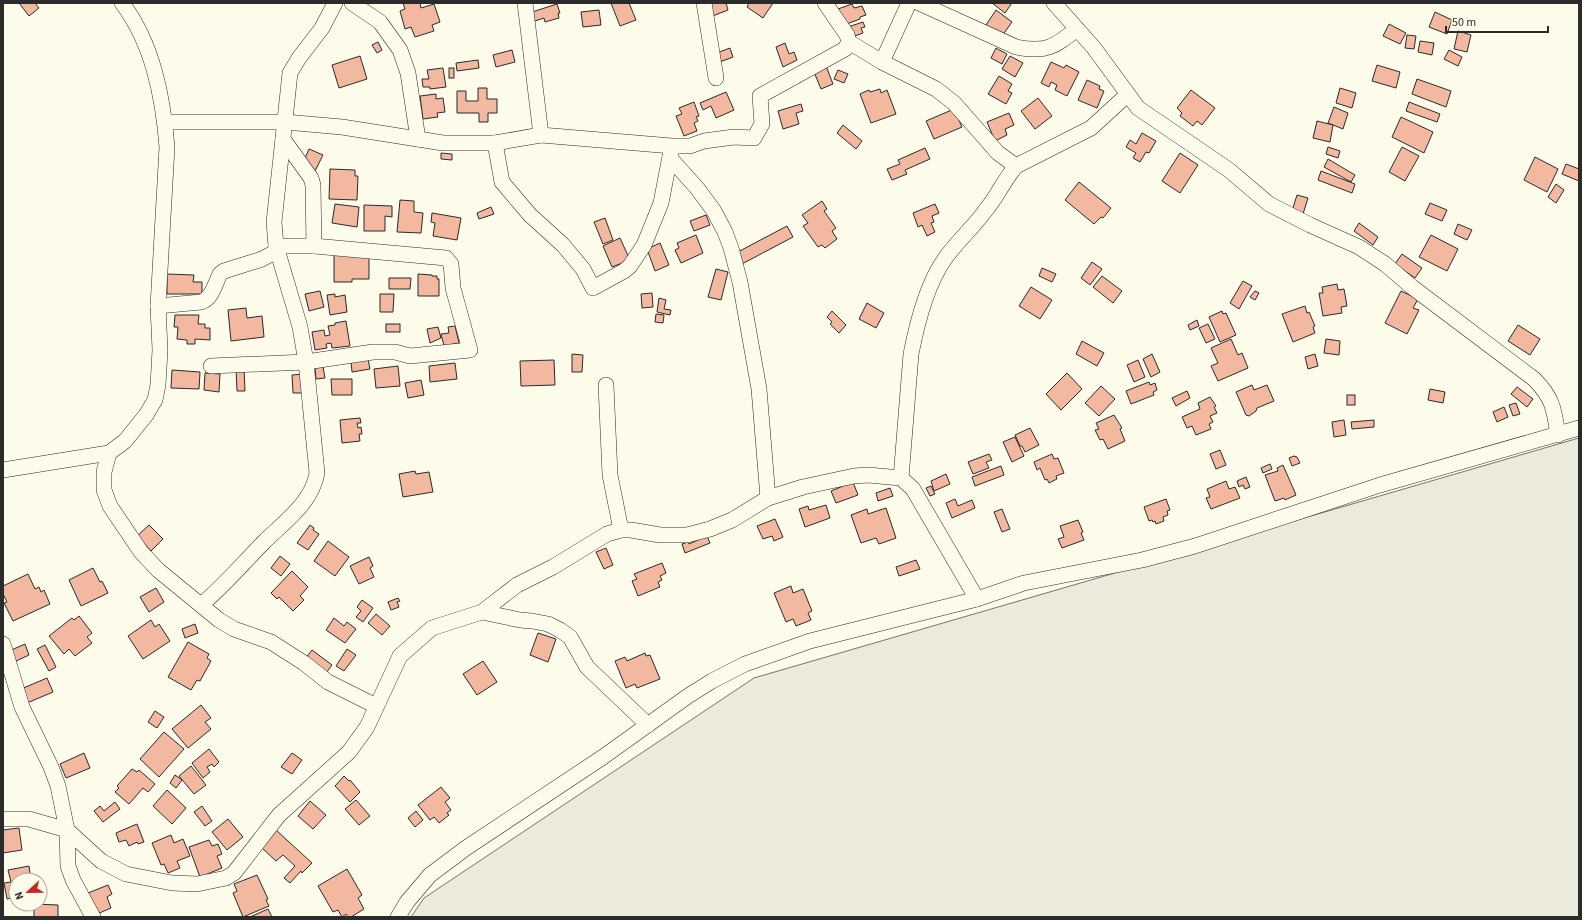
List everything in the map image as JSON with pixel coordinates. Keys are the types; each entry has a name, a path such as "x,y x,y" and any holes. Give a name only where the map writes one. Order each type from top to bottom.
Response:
{"street":[{"path":"3,470 109,453 125,441 146,415 155,400 158,385 160,350 158,306 167,147 165,122 149,50 133,17 122,3"},
{"path":"201,605 213,595 263,543 293,516 315,484 317,473 306,362 300,327 277,248 274,222 290,73 299,58 322,28 335,3"},
{"path":"352,3 380,22 400,50 408,73 418,140"},
{"path":"525,3 541,135"},
{"path":"704,3 716,78"},
{"path":"825,3 847,35 849,42 882,62 936,89 954,103 998,153 1016,166"},
{"path":"882,62 909,3"},
{"path":"919,3 1010,45 1033,51 1052,46 1077,29"},
{"path":"1054,3 1094,48 1138,108 1229,170 1269,204 1358,247 1385,264 1412,288 1534,379 1550,397 1558,434"},
{"path":"165,122 285,122 342,127 443,143 495,143 541,135 671,152 704,141 734,137 754,138 762,124 760,96 844,48 849,42"},
{"path":"901,478 911,354 914,336 927,293 944,260 986,211 1016,166 1091,128 1127,95"},
{"path":"283,140 311,178 313,185 314,246"},
{"path":"495,143 502,182 530,215 563,244 583,269 593,288 624,271 630,266 644,245 661,203 671,152"},
{"path":"671,152 714,211 725,232 731,248 740,282 759,389 768,498"},
{"path":"158,306 206,301 209,298 220,274 224,271 262,259 277,248 314,246 446,258 451,264 453,288 470,350 410,356 395,352 373,352 306,362 211,366"},
{"path":"606,385 610,475 621,530"},
{"path":"398,917 407,902 430,875 466,848 596,762 688,696 712,681 765,656 810,641 977,599 1024,583 1142,560 1195,546 1380,485 1579,428"},
{"path":"109,453 104,472 104,490 110,506 141,552 158,570 219,620 234,629 271,642 304,663 328,682 376,706"},
{"path":"3,819 29,818 66,830 101,861 126,874 172,883 190,884 226,878 234,873 278,815 349,752 367,727 400,656 432,628 482,612 517,585 553,567 607,534 621,530 660,535 687,535 710,529 732,520 768,498 803,487 854,476 868,475 901,478 913,490 977,599"},
{"path":"482,612 548,624 560,630 570,637 587,667 648,725"},
{"path":"3,644 22,707 51,767 58,786 66,830 68,866 73,880 93,917"}],"shaded area":[{"path":"1579,438 1579,917 411,917 424,898 754,678"}],"building":[{"path":"19,3 35,3 39,8 29,16"},
{"path":"403,3 420,3 421,8 434,4 440,22 432,25 434,31 415,37 411,27 405,29 400,11 405,9"},
{"path":"611,3 629,3 636,20 620,26"},
{"path":"709,3 726,3 728,10 710,17"},
{"path":"749,3 773,3 763,18 747,7"},
{"path":"992,3 1012,3 1005,13"},
{"path":"557,4 560,13 558,13 559,18 545,22 544,18 532,22 529,13"},
{"path":"852,4 854,8 862,6 866,15 844,25 838,9"},
{"path":"599,10 601,25 583,27 581,12"},
{"path":"996,10 1012,22 1002,36 986,25"},
{"path":"1435,12 1452,20 1447,34 1429,27"},
{"path":"863,22 865,27 861,28 863,33 852,37 848,27"},
{"path":"1389,24 1406,33 1400,44 1383,36"},
{"path":"1458,31 1471,35 1467,52 1454,49"},
{"path":"1407,35 1416,36 1414,49 1405,48"},
{"path":"1420,41 1434,43 1432,55 1418,52"},
{"path":"378,42 382,50 377,53 372,45"},
{"path":"785,43 789,54 794,52 797,60 783,67 776,47"},
{"path":"730,48 733,57 717,63 714,54"},
{"path":"996,48 1007,54 1002,64 991,58"},
{"path":"512,50 515,62 496,67 493,55"},
{"path":"1449,50 1462,57 1458,66 1444,59"},
{"path":"360,56 367,79 339,88 332,65"},
{"path":"1010,56 1023,63 1015,77 1002,69"},
{"path":"478,60 479,68 457,71 456,63"},
{"path":"1051,62 1064,68 1066,65 1079,72 1067,96 1055,90 1057,85 1051,82 1049,87 1041,83"},
{"path":"1377,65 1400,72 1396,88 1372,81"},
{"path":"826,66 833,84 821,89 812,67"},
{"path":"443,68 446,87 430,89 430,87 423,87 422,79 429,79 427,70"},
{"path":"449,68 454,68 454,78 449,78"},
{"path":"838,70 848,74 844,83 834,79"},
{"path":"999,76 1012,84 1008,91 1012,93 1006,104 988,94"},
{"path":"1417,79 1451,91 1446,107 1412,94"},
{"path":"1087,80 1100,86 1099,89 1104,91 1097,108 1078,100"},
{"path":"478,88 487,88 487,99 497,99 497,113 488,113 488,122 479,122 479,113 457,113 457,91 466,91 466,101 478,101"},
{"path":"1340,88 1356,93 1352,108 1336,103"},
{"path":"880,89 881,93 887,90 896,114 871,123 860,94 869,90 870,92"},
{"path":"1191,90 1215,108 1202,125 1197,121 1193,126 1180,116 1182,113 1177,108"},
{"path":"726,92 734,110 716,118 711,106 703,110 700,103"},
{"path":"436,94 436,99 443,98 445,112 437,113 438,117 423,119 420,96"},
{"path":"1038,98 1052,116 1035,129 1021,111"},
{"path":"694,102 699,116 696,117 698,121 694,123 697,131 684,136 676,116 682,114 679,108"},
{"path":"1409,102 1440,114 1437,122 1406,111"},
{"path":"801,104 803,111 796,113 799,124 783,129 778,111"},
{"path":"1334,107 1348,113 1343,129 1328,123"},
{"path":"954,109 962,127 934,139 926,121"},
{"path":"1009,113 1014,125 1005,129 1007,135 995,141 987,122"},
{"path":"1401,117 1433,132 1424,153 1392,137"},
{"path":"1317,121 1333,125 1330,142 1313,138"},
{"path":"843,125 862,141 856,149 837,133"},
{"path":"1142,133 1156,141 1149,153 1146,152 1140,162 1133,158 1136,153 1126,147 1130,140 1136,144"},
{"path":"1328,147 1340,151 1338,158 1326,154"},
{"path":"1402,147 1419,156 1405,181 1389,172"},
{"path":"925,148 930,159 905,170 907,174 892,180 887,169 900,164 898,160"},
{"path":"309,149 323,155 315,171 302,165"},
{"path":"441,153 452,154 452,160 441,159"},
{"path":"1180,153 1198,165 1180,193 1162,181"},
{"path":"1535,157 1558,169 1547,192 1524,180"},
{"path":"1328,159 1355,175 1351,182 1324,167"},
{"path":"1566,164 1579,169 1579,181 1562,174"},
{"path":"330,169 355,170 355,176 358,176 357,200 329,199"},
{"path":"1321,171 1355,184 1352,193 1318,180"},
{"path":"1079,182 1111,208 1103,218 1101,217 1094,224 1065,200"},
{"path":"1556,184 1564,190 1556,203 1548,197"},
{"path":"1297,195 1308,198 1303,214 1292,211"},
{"path":"400,200 414,201 414,212 423,213 421,233 397,232"},
{"path":"822,201 827,209 824,211 836,228 832,231 837,239 825,248 822,245 818,247 803,226 808,223 802,215"},
{"path":"1430,203 1447,210 1442,221 1425,214"},
{"path":"335,204 359,207 357,227 332,223"},
{"path":"935,204 939,213 932,216 934,222 931,223 935,232 927,236 922,225 918,227 913,213"},
{"path":"364,205 392,206 392,217 385,216 385,231 364,231"},
{"path":"491,207 494,214 479,219 477,213"},
{"path":"432,213 461,218 457,240 433,236 435,223 431,222"},
{"path":"706,215 710,225 694,231 690,221"},
{"path":"605,218 613,240 603,244 594,222"},
{"path":"1359,223 1378,237 1373,245 1354,231"},
{"path":"1458,224 1472,230 1467,240 1454,234"},
{"path":"787,226 793,237 740,265 734,254"},
{"path":"696,235 703,253 681,263 675,250 679,248 677,243"},
{"path":"1431,235 1458,249 1447,271 1419,257"},
{"path":"620,238 630,260 612,267 603,246"},
{"path":"660,243 669,265 655,271 647,249"},
{"path":"334,251 369,256 369,279 352,279 352,282 334,282"},
{"path":"1402,254 1422,268 1415,278 1395,264"},
{"path":"1092,262 1102,269 1090,285 1081,278"},
{"path":"1042,268 1056,274 1052,282 1039,276"},
{"path":"716,269 728,272 721,300 708,297"},
{"path":"167,274 194,275 193,282 202,282 202,294 167,294"},
{"path":"418,274 437,276 437,279 439,279 439,296 418,296"},
{"path":"1102,276 1122,291 1113,303 1093,287"},
{"path":"389,278 411,278 410,289 389,289"},
{"path":"1243,281 1252,286 1239,309 1230,303"},
{"path":"1337,284 1338,290 1344,289 1347,306 1341,307 1342,313 1323,316 1319,293 1323,293 1322,287"},
{"path":"1031,287 1052,300 1040,319 1019,306"},
{"path":"320,291 324,307 309,311 305,294"},
{"path":"1255,291 1259,293 1255,300 1250,297"},
{"path":"1401,291 1418,299 1413,308 1419,310 1407,334 1385,323"},
{"path":"652,293 653,307 642,308 641,294"},
{"path":"335,294 335,297 345,295 347,312 330,315 327,295"},
{"path":"380,294 394,294 393,312 380,312"},
{"path":"659,298 666,300 664,309 671,310 670,315 657,312"},
{"path":"867,303 884,313 876,328 859,319"},
{"path":"1305,306 1307,313 1309,312 1315,326 1313,327 1315,333 1293,342 1282,314"},
{"path":"246,308 247,318 262,316 264,337 231,341 228,310"},
{"path":"832,311 846,325 839,333 830,324 832,322 827,317"},
{"path":"1222,311 1223,314 1226,313 1236,335 1220,342 1209,317"},
{"path":"656,314 664,315 663,323 655,322"},
{"path":"175,315 199,315 198,324 205,324 205,328 210,328 210,340 195,339 195,344 187,344 187,340 177,339 178,327 174,327"},
{"path":"1197,320 1199,326 1190,330 1188,325"},
{"path":"346,321 350,346 332,348 331,343 326,344 327,348 315,350 312,332 324,330 325,336 330,335 328,326"},
{"path":"386,324 400,324 400,332 386,332"},
{"path":"1208,324 1215,339 1206,343 1199,328"},
{"path":"1518,325 1540,339 1530,355 1508,341"},
{"path":"455,326 459,343 444,346 441,334 449,333 448,327"},
{"path":"438,327 441,338 430,343 427,329"},
{"path":"1231,339 1238,355 1242,353 1248,368 1218,381 1211,366 1218,363 1211,348"},
{"path":"1326,339 1340,341 1339,355 1324,353"},
{"path":"1082,341 1104,353 1097,366 1076,354"},
{"path":"572,354 583,355 582,372 572,372"},
{"path":"1152,354 1160,372 1151,377 1143,359"},
{"path":"1315,354 1318,366 1308,369 1305,357"},
{"path":"368,359 370,369 352,372 351,362"},
{"path":"554,360 555,385 521,386 520,361"},
{"path":"1138,360 1145,377 1134,382 1127,365"},
{"path":"455,363 457,379 430,382 429,366"},
{"path":"398,366 400,386 376,388 374,369"},
{"path":"323,367 325,378 316,379 315,368"},
{"path":"244,368 245,391 237,391 236,369"},
{"path":"172,370 200,372 199,389 171,388"},
{"path":"205,373 220,374 219,392 204,390"},
{"path":"1067,373 1082,389 1061,410 1046,394"},
{"path":"304,374 304,393 293,393 292,375"},
{"path":"331,379 352,379 352,395 332,395"},
{"path":"421,380 424,395 408,398 405,383"},
{"path":"1149,382 1150,385 1155,383 1157,390 1153,392 1154,395 1131,404 1126,391"},
{"path":"1252,385 1254,390 1267,385 1274,401 1257,408 1256,411 1249,416 1246,415 1236,392"},
{"path":"1101,386 1115,399 1099,416 1085,403"},
{"path":"1517,387 1533,399 1527,407 1511,394"},
{"path":"1430,389 1445,392 1443,403 1428,400"},
{"path":"1187,391 1190,398 1176,406 1172,398"},
{"path":"1347,395 1355,395 1355,405 1347,405"},
{"path":"1210,397 1216,406 1214,407 1217,413 1210,416 1213,422 1209,424 1211,429 1196,435 1192,426 1187,428 1182,417 1200,409 1198,403"},
{"path":"1516,403 1520,414 1513,416 1509,405"},
{"path":"1504,407 1508,417 1497,422 1493,412"},
{"path":"1114,415 1122,428 1120,429 1125,441 1108,449 1103,439 1100,440 1095,430 1099,429 1096,423"},
{"path":"360,418 361,423 357,423 358,428 361,427 362,434 359,434 360,441 342,443 340,420"},
{"path":"1344,420 1346,435 1334,437 1332,422"},
{"path":"1374,420 1374,427 1352,429 1351,422"},
{"path":"1030,428 1039,445 1025,452 1022,446 1020,446 1015,435"},
{"path":"1015,437 1024,456 1012,462 1003,442"},
{"path":"1220,450 1226,465 1216,469 1210,454"},
{"path":"989,454 992,460 986,462 989,468 973,474 968,462"},
{"path":"1052,454 1054,459 1058,458 1064,473 1056,476 1057,479 1049,483 1047,479 1045,480 1040,468 1037,470 1034,462"},
{"path":"1294,456 1297,457 1300,463 1292,466 1289,458"},
{"path":"1270,464 1272,469 1263,473 1261,468"},
{"path":"1283,465 1296,495 1285,500 1284,498 1275,501 1265,475 1278,471 1277,468"},
{"path":"1001,466 1004,475 975,486 972,477"},
{"path":"415,471 416,474 429,472 433,492 403,497 399,474"},
{"path":"946,474 950,484 934,491 931,481"},
{"path":"1246,477 1250,487 1245,489 1243,485 1239,487 1237,481"},
{"path":"1226,481 1229,489 1235,487 1240,498 1211,509 1206,498 1210,497 1207,489"},
{"path":"853,482 858,495 836,503 831,491"},
{"path":"931,486 935,494 930,496 926,488"},
{"path":"890,488 893,496 878,501 876,493"},
{"path":"955,499 958,506 972,500 975,508 952,518 946,503"},
{"path":"1166,499 1170,510 1167,511 1168,515 1163,517 1164,521 1156,524 1155,521 1149,521 1144,507"},
{"path":"826,505 830,518 805,527 799,509 808,506 809,510"},
{"path":"886,508 896,538 879,544 876,538 861,543 851,515 867,509 868,514"},
{"path":"1002,509 1010,529 1002,532 994,512"},
{"path":"775,519 783,537 774,541 772,536 763,539 757,526"},
{"path":"1078,520 1083,532 1081,533 1084,540 1062,548 1058,539 1064,537 1060,526"},
{"path":"149,525 163,539 151,551 137,536"},
{"path":"310,525 314,528 313,530 319,534 308,550 297,543"},
{"path":"707,536 710,543 685,553 682,544 688,542 689,544"},
{"path":"328,541 349,557 335,576 314,561"},
{"path":"606,548 613,565 604,569 596,552"},
{"path":"280,556 290,564 281,576 271,568"},
{"path":"369,557 373,566 370,568 374,577 359,584 350,566"},
{"path":"916,560 920,569 899,576 896,567"},
{"path":"662,563 666,573 660,576 662,580 658,582 660,587 638,596 632,581 637,579 634,574"},
{"path":"93,568 100,582 102,581 108,593 81,606 69,580"},
{"path":"292,571 308,587 300,596 304,600 293,611 279,597 277,599 271,593"},
{"path":"28,574 35,589 39,587 41,592 44,590 50,604 13,621 4,603 7,602 3,594 3,586"},
{"path":"791,586 793,593 803,589 812,611 808,613 811,620 796,626 793,619 786,622 774,593"},
{"path":"156,588 164,602 149,612 140,597"},
{"path":"398,598 400,601 397,602 399,607 391,610 388,602"},
{"path":"362,600 373,608 363,622 356,617 361,611 357,607"},
{"path":"376,614 390,626 382,635 368,623"},
{"path":"79,616 92,633 87,637 92,643 75,656 69,649 64,654 49,636 72,618 74,620"},
{"path":"334,618 344,626 347,622 356,629 345,643 326,630"},
{"path":"151,620 155,627 159,624 170,641 143,659 128,636"},
{"path":"195,624 198,633 185,638 182,629"},
{"path":"538,633 556,639 548,662 530,655"},
{"path":"188,642 209,654 207,658 211,661 200,681 197,680 191,690 168,677"},
{"path":"25,644 29,655 12,663 7,652"},
{"path":"45,645 56,667 49,671 37,649"},
{"path":"347,649 356,655 344,671 336,666"},
{"path":"312,650 332,665 326,673 306,658"},
{"path":"645,653 646,656 650,655 660,679 637,688 635,684 626,688 615,661 625,657 627,661"},
{"path":"483,661 497,682 477,695 463,674"},
{"path":"47,678 53,692 27,703 21,689"},
{"path":"201,705 211,718 205,722 211,729 188,748 172,729"},
{"path":"155,711 164,717 157,728 148,722"},
{"path":"164,732 184,749 159,777 140,759"},
{"path":"209,749 219,762 214,767 212,764 207,767 210,772 203,778 192,763"},
{"path":"84,753 90,768 66,778 60,764"},
{"path":"292,753 302,760 292,774 281,767"},
{"path":"191,766 206,785 194,794 179,776"},
{"path":"132,769 137,772 139,770 155,784 148,792 143,788 129,804 115,792 119,788 117,786"},
{"path":"175,775 182,780 176,788 170,783"},
{"path":"344,776 349,781 350,780 360,792 350,802 335,786"},
{"path":"441,787 450,798 445,802 451,810 447,813 449,815 439,823 434,817 430,820 418,805"},
{"path":"167,790 186,808 172,824 153,806"},
{"path":"356,800 370,816 359,825 345,809"},
{"path":"310,801 326,815 313,829 298,816"},
{"path":"115,802 120,809 103,822 94,811 100,806 104,811"},
{"path":"202,806 212,821 205,826 194,812"},
{"path":"416,811 423,820 415,827 408,818"},
{"path":"228,819 243,837 227,850 212,832"},
{"path":"137,824 144,842 138,844 137,842 129,846 126,840 119,842 116,833"},
{"path":"19,828 22,850 3,853 3,830"},
{"path":"276,830 312,863 302,873 301,871 290,883 284,878 295,866 283,855 276,861 261,847"},
{"path":"171,835 174,843 183,839 190,856 177,861 180,868 168,873 164,864 161,865 152,843"},
{"path":"209,840 212,846 218,844 222,854 217,856 222,868 200,877 189,847"},
{"path":"29,866 30,872 8,872 8,870"},
{"path":"347,869 362,895 358,898 364,909 351,917 348,917 346,914 342,917 338,910 333,912 318,886"},
{"path":"257,875 268,899 266,900 269,906 243,917 233,893 237,891 234,884"},
{"path":"8,882 7,899 4,883"},
{"path":"108,885 112,894 107,897 111,908 97,914 88,893"},
{"path":"48,905 58,905 58,917 34,917 34,912 48,912"},
{"path":"268,909 272,917 250,917"}]}
